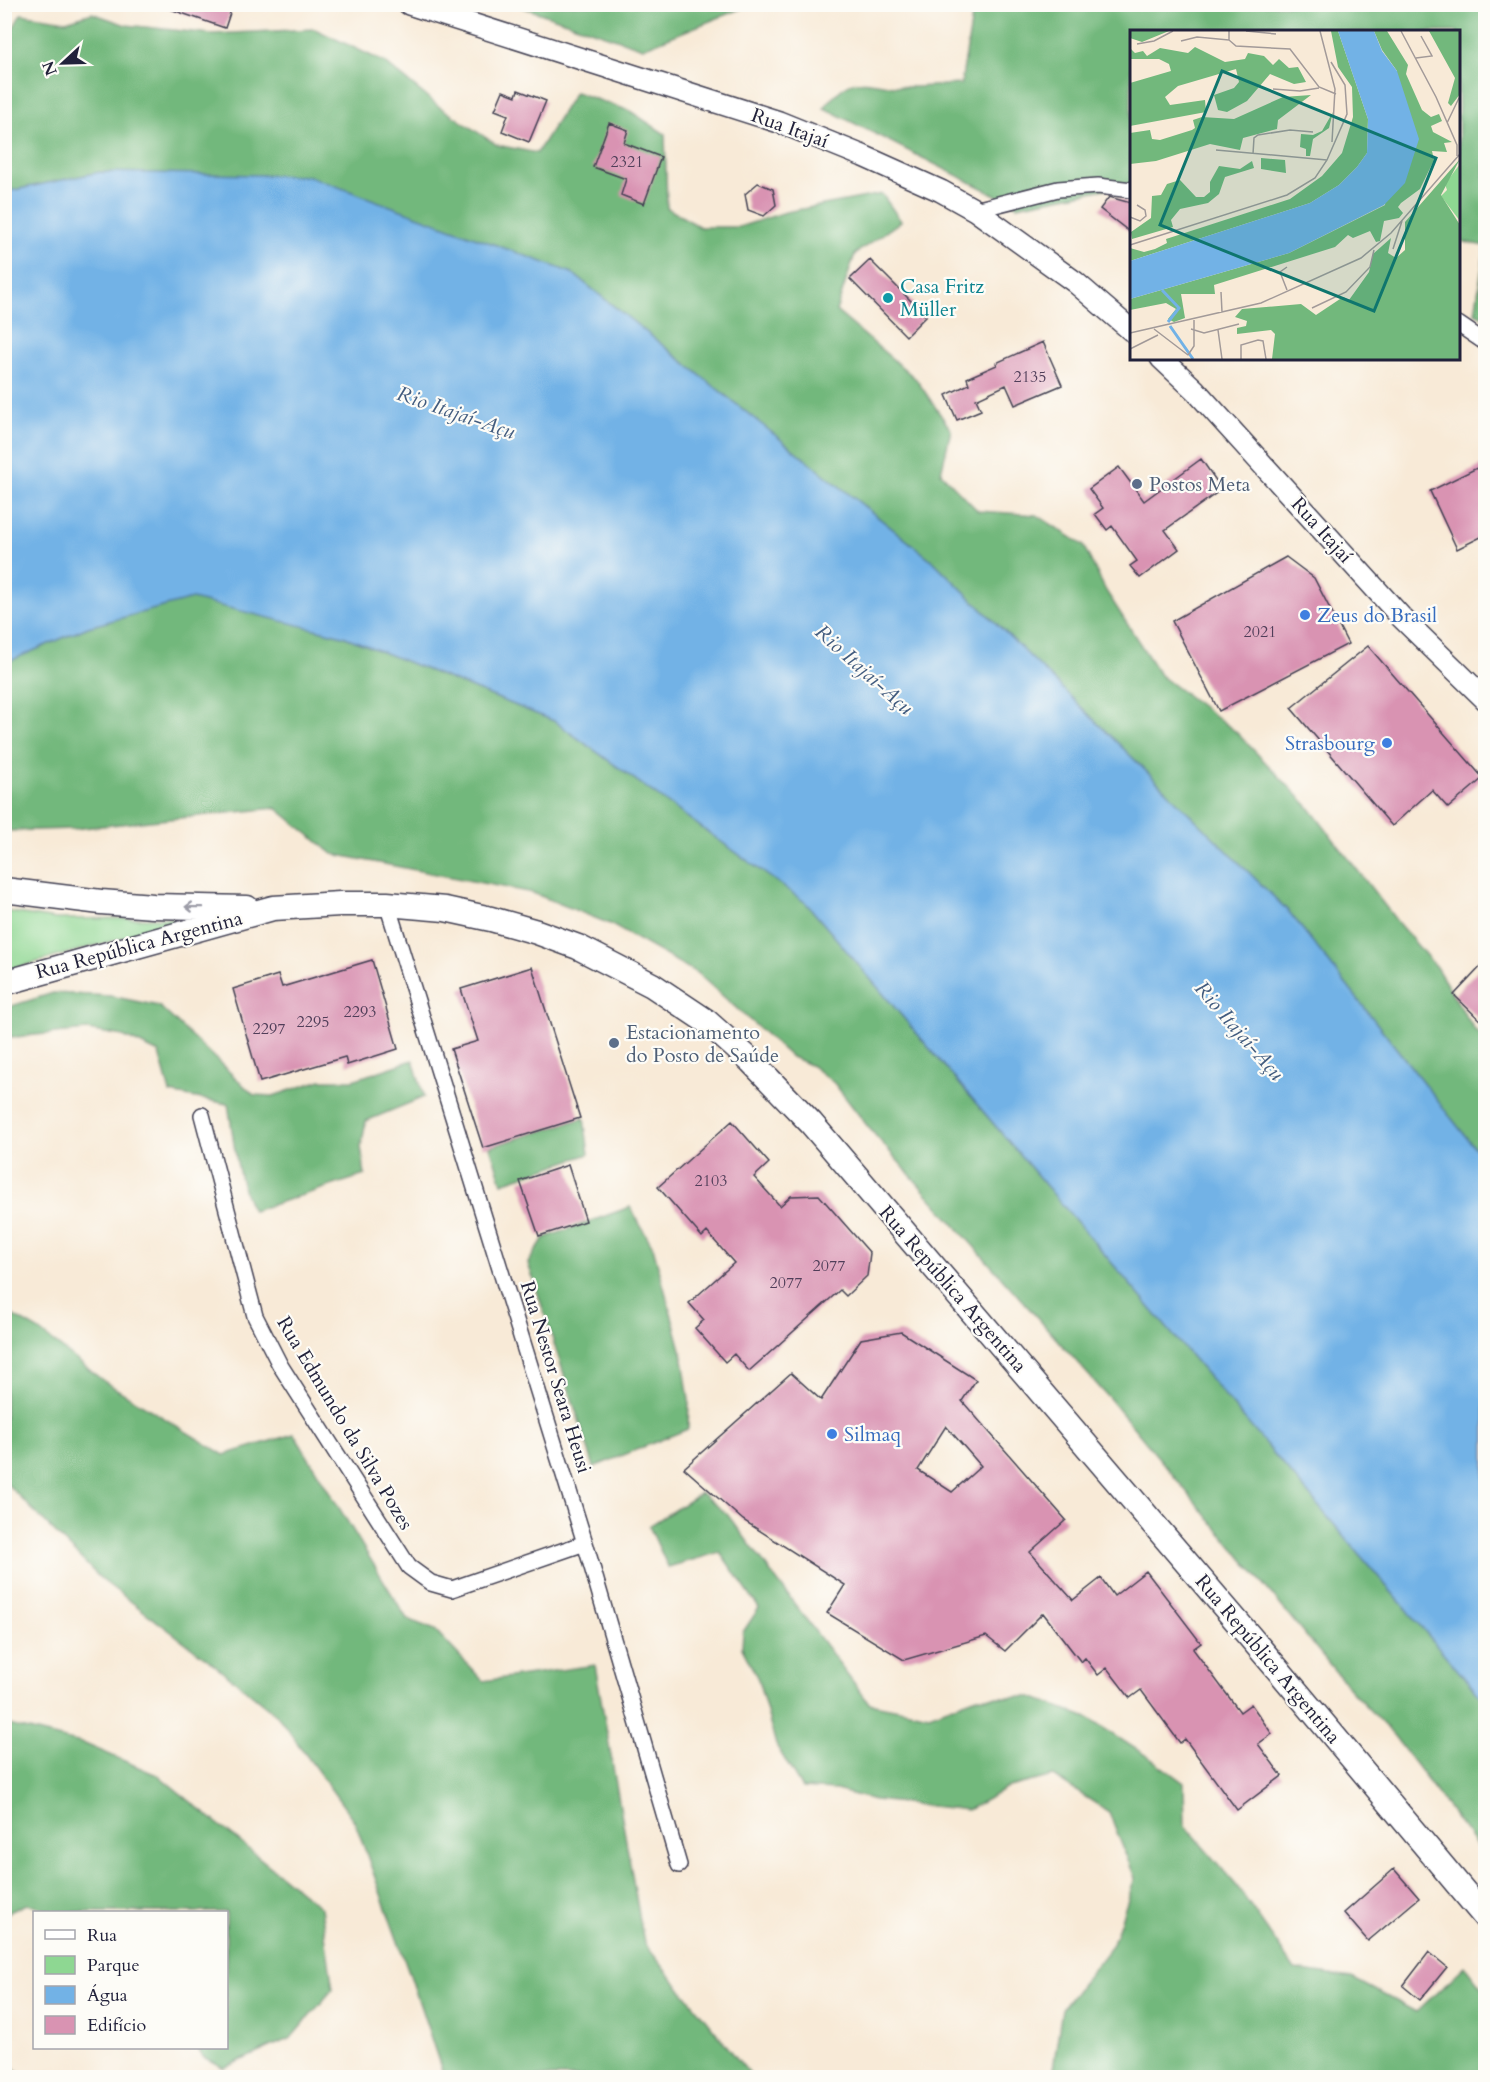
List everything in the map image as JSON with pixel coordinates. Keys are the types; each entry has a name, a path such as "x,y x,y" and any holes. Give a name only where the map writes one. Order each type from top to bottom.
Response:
{"main road":[{"name":"Rua Itajaí","path":"409,4 779,122 941,191 975,210 1087,291 1130,330"},
{"name":"Rua Itajaí","path":"1163,360 1202,399 1402,618 1485,700"},
{"name":"Rua República Argentina","path":"4,890 63,899 122,904 273,908 387,904 445,909 537,932 578,947 652,985 706,1021 751,1061 826,1141 1265,1654 1485,1917"},
{"name":"Rua República Argentina","path":"4,983 273,908"}],"street":[{"path":"975,210 1058,189 1098,186 1130,190"},
{"path":"1460,325 1485,343"},
{"name":"Rua Nestor Seara Heusi","path":"387,904 585,1543 678,1865"},
{"name":"Rua Edmundo da Silva Pozes","path":"202,1115 255,1316 280,1365 409,1567 431,1583 452,1589 585,1543"}],"green space":[{"path":"516,5 750,5 643,48"},
{"path":"974,5 1485,5 1485,246 1460,241 1460,30 1130,30 1130,184 1017,206 824,108 845,87 862,81 908,87 961,84"},
{"path":"92,13 126,25 212,34 315,29 384,62 437,105 497,145 537,153 575,92 630,111 665,134 667,208 700,227 739,227 786,212 882,194 901,221 855,254 836,311 916,379 951,430 941,473 978,511 1037,515 1083,545 1106,591 1160,675 1235,731 1308,806 1399,924 1436,967 1474,1029 1485,1039 1485,1161 1289,912 934,562 572,273 100,172 5,192 5,42 21,14 66,21"},
{"path":"1485,248 1486,318 1475,313"},
{"path":"192,598 343,636 554,721 806,903 1485,1702 1485,1857 1394,1736 1350,1689 1110,1399 869,1128 834,1083 812,1066 790,1056 697,973 610,924 533,893 333,854 276,808 73,829 5,831 4,663 88,627"},
{"path":"4,911 56,919 177,918 180,920 5,971"},
{"path":"53,993 111,996 159,1006 254,1095 273,1096 321,1080 353,1080 413,1060 424,1097 366,1121 361,1147 365,1175 253,1211 239,1173 228,1104 170,1093 159,1053 123,1036 87,1030 5,1036 5,1008"},
{"path":"584,1118 589,1154 502,1183 490,1147"},
{"path":"630,1207 653,1247 682,1353 689,1400 688,1429 594,1467 528,1263 544,1238"},
{"path":"5,1311 38,1330 105,1382 224,1455 294,1434 407,1619 435,1630 483,1681 595,1665 644,1943 752,2077 444,2077 355,1822 277,1715 101,1579 5,1482"},
{"path":"701,1493 727,1514 869,1703 929,1715 977,1697 1032,1697 1088,1718 1184,1783 1185,1826 1236,1885 1295,1970 1352,1978 1416,2012 1465,1966 1485,1992 1485,2077 1057,2077 1053,2069 1062,2009 1113,1944 1135,1878 1109,1812 1053,1776 1009,1787 968,1810 875,1800 836,1790 802,1788 776,1745 758,1679 742,1648 743,1632 759,1608 720,1552 668,1567 649,1526"},
{"path":"5,1724 85,1744 159,1776 321,1908 333,1989 291,2038 224,2068 203,2057 198,2049 228,2049 228,1911 51,1911 27,1904 5,1914"},
{"path":"5,2058 22,2077 5,2077"}],"water":[{"name":"Rio Itajaí-Açu","path":"100,172 309,176 572,273 934,562 1289,912 1485,1161 1485,1702 806,903 554,721 343,636 192,599 88,627 5,663 5,192"}],"building":[{"path":"164,4 233,4 225,28 164,7"},
{"path":"518,90 546,101 529,142 502,131 508,115 495,110 503,91 516,96"},
{"path":"609,123 628,130 624,143 661,157 644,204 621,195 626,179 593,167"},
{"path":"758,183 773,189 776,205 764,216 748,210 745,194"},
{"path":"1109,197 1130,203 1130,232 1100,209"},
{"name":"Casa Fritz Müller","path":"870,260 926,316 906,336 850,279"},
{"path":"1043,342 1062,385 1015,405 1006,385 976,399 981,410 957,420 946,395 969,384 967,378"},
{"path":"1201,459 1222,489 1165,530 1179,549 1140,578 1130,566 1137,561 1112,526 1107,530 1095,514 1103,508 1089,489 1119,467 1144,501"},
{"path":"1485,464 1485,535 1457,549 1430,491"},
{"path":"1286,557 1314,578 1348,644 1219,711 1172,621"},
{"name":"Strasbourg","path":"1368,646 1483,778 1448,808 1432,790 1392,826 1291,708"},
{"path":"372,960 398,1049 347,1065 345,1057 260,1082 233,989 278,975 282,987"},
{"path":"1485,962 1485,1025 1454,995"},
{"path":"532,967 580,1118 483,1148 451,1049 478,1041 461,989"},
{"path":"732,1121 769,1163 754,1177 780,1206 791,1196 819,1195 870,1253 867,1276 846,1296 840,1290 749,1371 734,1354 725,1362 695,1328 704,1320 689,1303 734,1263 707,1232 702,1237 658,1187"},
{"path":"568,1165 586,1221 539,1236 520,1181"},
{"path":"901,1332 976,1380 962,1401 1066,1520 1030,1552 1073,1600 1101,1578 1114,1596 1146,1571 1201,1643 1193,1649 1240,1712 1251,1704 1272,1734 1258,1744 1282,1776 1237,1810 1185,1739 1180,1743 1141,1690 1130,1698 1107,1668 1098,1675 1085,1658 1081,1662 1043,1613 1005,1651 986,1636 904,1660 827,1613 845,1585 743,1520 684,1468 791,1373 821,1400 861,1339","holes":["946,1426 981,1466 952,1492 918,1470"]},
{"path":"1394,1869 1419,1898 1368,1941 1344,1913"},
{"path":"1429,1952 1447,1967 1420,2000 1403,1986"}],"place":[{"name":"Casa Fritz Müller","path":"888,298"},
{"name":"Postos Meta","path":"1137,484"},
{"name":"Zeus do Brasil","path":"1305,615"},
{"name":"Strasbourg","path":"1387,743"},
{"name":"Estacionamento do Posto de Saúde","path":"614,1043"},
{"name":"Silmaq","path":"832,1434"}]}
